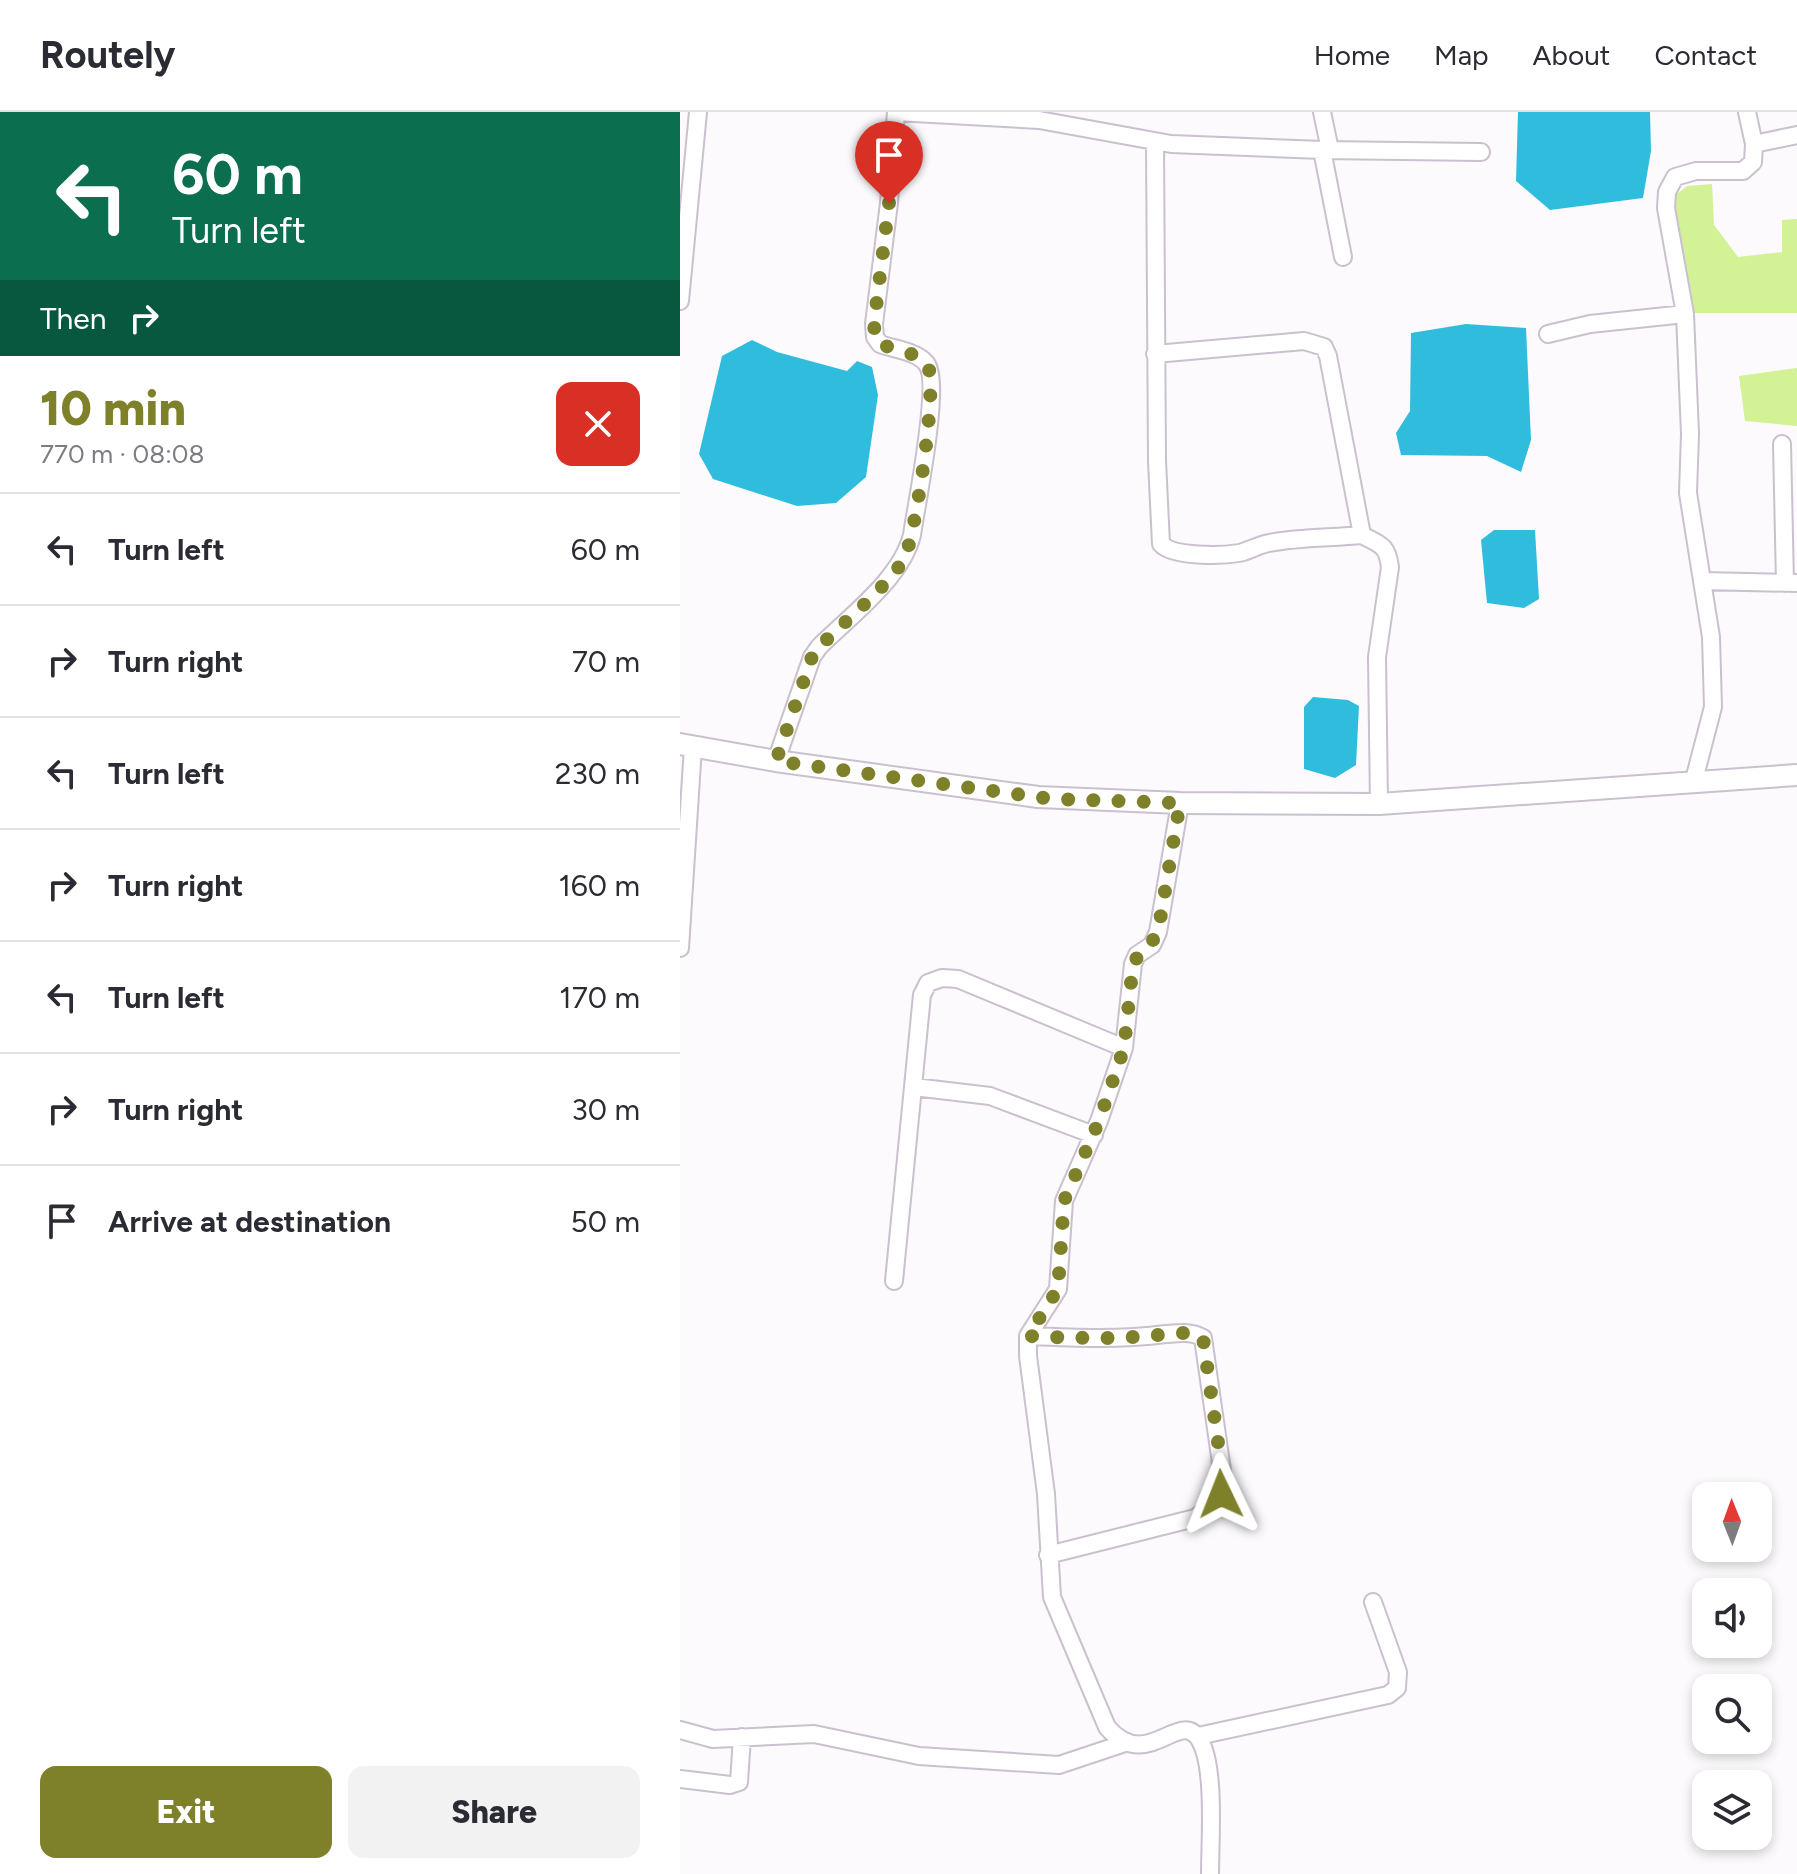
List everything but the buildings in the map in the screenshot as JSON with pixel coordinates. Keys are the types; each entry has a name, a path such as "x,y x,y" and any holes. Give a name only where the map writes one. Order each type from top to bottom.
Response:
{"street":[{"path":"680,301 698,112"},
{"path":"776,761 812,657 902,563 912,535 930,414 931,374 926,363 916,356 880,344 875,337 874,324 896,112 1039,120 1155,143 1481,152"},
{"path":"1322,112 1343,257"},
{"path":"1694,780 1713,707 1711,637 1688,493 1690,434 1685,314 1666,208 1667,192 1675,177 1696,171 1743,171 1753,162 1754,144 1747,112"},
{"path":"1754,144 1797,135"},
{"path":"1155,143 1155,354 1161,544 1175,553 1241,553 1268,543 1362,535 1384,546 1390,567 1377,657 1379,804"},
{"path":"1548,334 1590,324 1685,314"},
{"path":"1155,354 1304,341 1324,347 1362,535"},
{"path":"1702,581 1791,583 1782,444"},
{"path":"680,948 686,745 776,761 1052,799 1180,803 1379,804 1797,775"},
{"path":"1125,1743 1107,1727 1052,1597 1046,1494 1028,1336 1058,1289 1064,1201 1094,1135 1124,1048 1133,964 1137,955 1152,945 1158,932 1180,803"},
{"path":"894,1281 922,995 928,983 942,978 958,979 1124,1048"},
{"path":"914,1087 990,1096 1094,1135"},
{"path":"1028,1336 1104,1339 1196,1333 1203,1338 1224,1484 1214,1504 1195,1518 1048,1555"},
{"path":"1198,1736 1388,1695 1397,1688 1398,1672 1373,1602"},
{"path":"680,1730 713,1739 814,1734 919,1756 1059,1765 1125,1743 1146,1745 1179,1729 1188,1730 1198,1736 1209,1766 1210,1874"},
{"path":"680,1779 730,1785 739,1782 742,1737"}],"green space":[{"path":"1712,184 1714,225 1738,257 1782,252 1782,220 1797,219 1797,313 1693,313 1672,198 1687,186"},
{"path":"1797,368 1797,426 1745,421 1739,376"}],"water":[{"path":"1518,112 1650,112 1651,151 1643,198 1550,210 1516,181"},
{"path":"1466,324 1526,328 1531,440 1521,472 1487,456 1401,455 1396,433 1410,411 1411,333"},
{"path":"752,340 777,352 847,371 857,361 872,367 878,395 866,477 836,503 797,506 713,479 699,454 722,356"},
{"path":"1494,530 1535,530 1539,599 1524,608 1487,603 1481,540"},
{"path":"1313,697 1348,700 1359,706 1356,765 1335,778 1304,769 1304,707"}],"route":[{"path":"889,203 875,337 880,344 916,356 926,363 931,374 932,399 912,535 908,551 893,574 812,657 776,761 1052,799 1180,803 1158,932 1152,945 1137,955 1133,964 1124,1048 1083,1163 1064,1201 1058,1289 1028,1336 1127,1339 1196,1333 1203,1338 1224,1484 1221,1494"}]}
